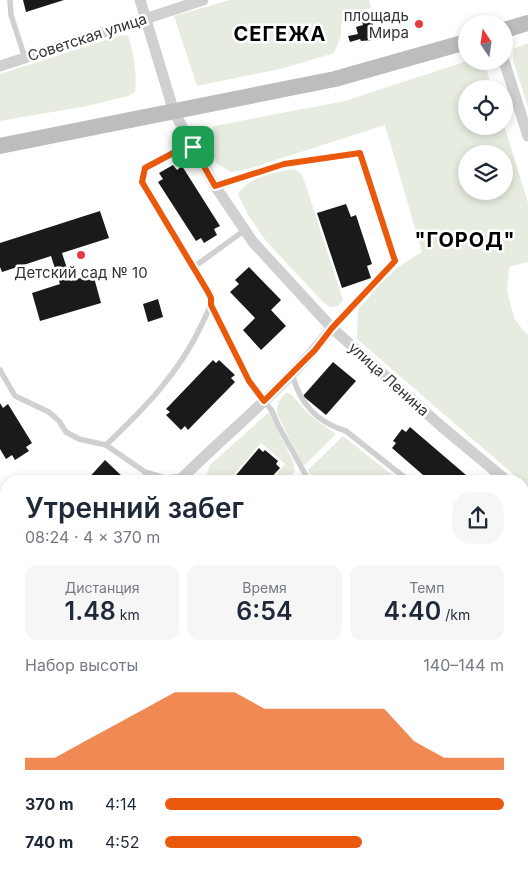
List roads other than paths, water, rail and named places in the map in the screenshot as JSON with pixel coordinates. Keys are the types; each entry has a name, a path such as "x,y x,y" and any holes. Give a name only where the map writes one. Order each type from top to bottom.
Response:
{"street":[{"name":"улица Ленина","path":"140,0 174,112 215,186 263,254 332,328 441,426 500,475"},
{"name":"Советская улица","path":"0,66 202,0"},
{"path":"0,146 335,79 458,44"},
{"path":"507,70 528,136"},
{"path":"190,475 292,374 315,350 332,328"}],"lane":[{"path":"10,0 11,15 25,58"},
{"path":"106,445 136,417 169,380 195,339 211,305 211,298 194,267 142,182 145,168 175,152 193,147"},
{"path":"215,186 284,164 360,153 395,261 332,328"},
{"path":"194,267 245,230"},
{"path":"211,305 249,381 272,411 306,475"},
{"path":"0,370 15,396 49,412 59,421 66,432 79,439 106,445 145,472 155,475"},
{"path":"292,374 300,398 310,409 336,428 346,431 401,475"}],"place":[{"name":"площадь Мира","path":"419,24"},
{"name":"Детский сад № 10","path":"81,255"}],"district":[{"name":"СЕГЕЖА","path":"280,34"},
{"name":"\"ГОРОД\"","path":"465,240"}]}
